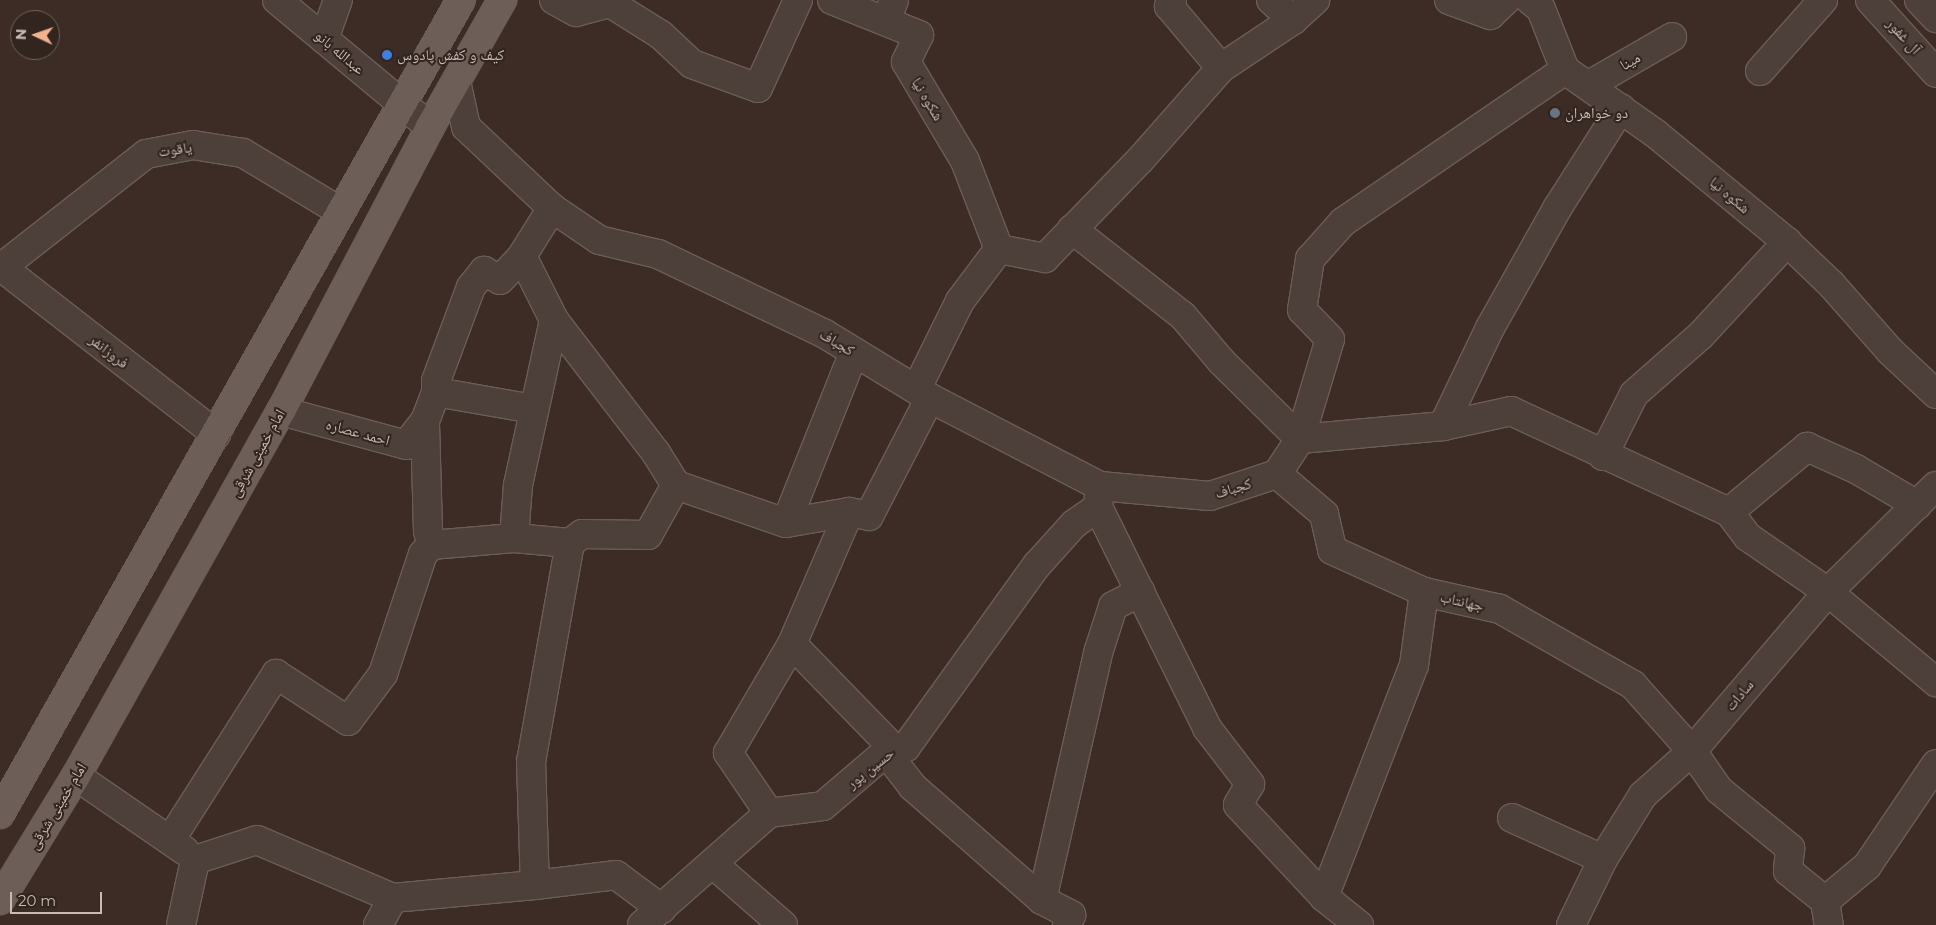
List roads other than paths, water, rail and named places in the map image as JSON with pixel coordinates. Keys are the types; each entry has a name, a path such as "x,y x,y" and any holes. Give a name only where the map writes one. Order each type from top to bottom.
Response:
{"main road":[{"path":"0,814 461,0"},
{"name":"امام خمینی شرقی","path":"0,900 76,776 281,411 430,127 502,0"}],"street":[{"name":"عبدالله بانو","path":"277,0 430,127"},
{"path":"324,39 338,0"},
{"path":"554,0 576,12 610,3 661,35 692,64 758,88 798,0"},
{"name":"شکوه نیا","path":"832,0 890,11 919,35 906,62 965,161 999,249"},
{"path":"1172,0 1169,6 1221,68"},
{"path":"1270,0 1292,20"},
{"path":"522,256 554,320 656,453 676,485 786,523 850,512 869,516 924,393 960,301 999,249 1044,258 1221,68 1292,20 1315,0"},
{"path":"1449,0 1490,16 1506,0"},
{"path":"1760,71 1823,0"},
{"name":"آل غفور","path":"1870,0 1936,73"},
{"path":"1919,0 1936,18"},
{"path":"1278,474 1300,439 1330,339 1302,310 1310,258 1343,222 1565,70 1542,3"},
{"name":"مینا","path":"1589,85 1672,37"},
{"name":"شکوه نیا","path":"1565,70 1621,108 1787,242 1831,284 1890,351 1936,394"},
{"name":"کجباف","path":"456,81 466,127 552,208 599,240 658,254 825,334 1099,496 1210,496 1278,474"},
{"path":"1443,426 1490,328 1558,207 1621,108"},
{"name":"یاقوت","path":"1,267 146,154 193,145 243,153 341,212"},
{"path":"431,545 428,531 425,421 436,392 436,381 470,287 484,271 500,280 522,256 552,208"},
{"path":"1072,230 1183,316 1221,361 1300,439 1443,426 1511,411 1602,456 1729,512 1748,537 1828,592 1936,682"},
{"path":"1602,456 1634,394 1700,335 1787,242"},
{"name":"فروزانفر","path":"1,267 216,434"},
{"path":"514,538 518,485 533,409 554,320"},
{"path":"786,523 854,352"},
{"path":"436,392 533,409"},
{"name":"احمد عصاره","path":"281,411 406,445 425,421"},
{"path":"1729,512 1807,447 1856,469 1917,505"},
{"name":"جهانتاب","path":"1278,474 1324,514 1332,550 1424,592 1500,609 1633,685 1692,751 1719,790 1790,848 1788,871 1827,913"},
{"path":"171,839 276,674 348,722 383,674 423,554 431,545 514,538 570,543 582,534 648,535 676,485"},
{"name":"سادات","path":"1572,925 1603,859 1643,795 1692,751 1828,592 1936,486"},
{"path":"1099,496 1141,592 1207,728 1250,784 1238,805 1324,897 1359,925"},
{"name":"حسین پور","path":"769,813 823,806 892,747 906,747 1037,565 1099,496"},
{"path":"195,860 257,840 393,898 536,885 616,875 652,917 769,813 728,753 792,644 850,512"},
{"path":"536,885 531,761 570,543"},
{"path":"1042,900 1099,650 1113,606 1141,592"},
{"path":"1324,897 1414,665 1424,592"},
{"path":"792,644 892,747 892,760 913,787 1042,900 1071,915 1067,925"},
{"path":"1827,913 1867,866 1936,764"},
{"path":"76,776 171,839 195,860"},
{"path":"1512,818 1603,859"},
{"path":"182,925 195,860"},
{"path":"713,864 783,925"},
{"path":"378,925 393,898"}],"place":[{"name":"کیف و کفش پادوس","path":"387,55"},
{"name":"دو خواهران","path":"1555,113"}]}
